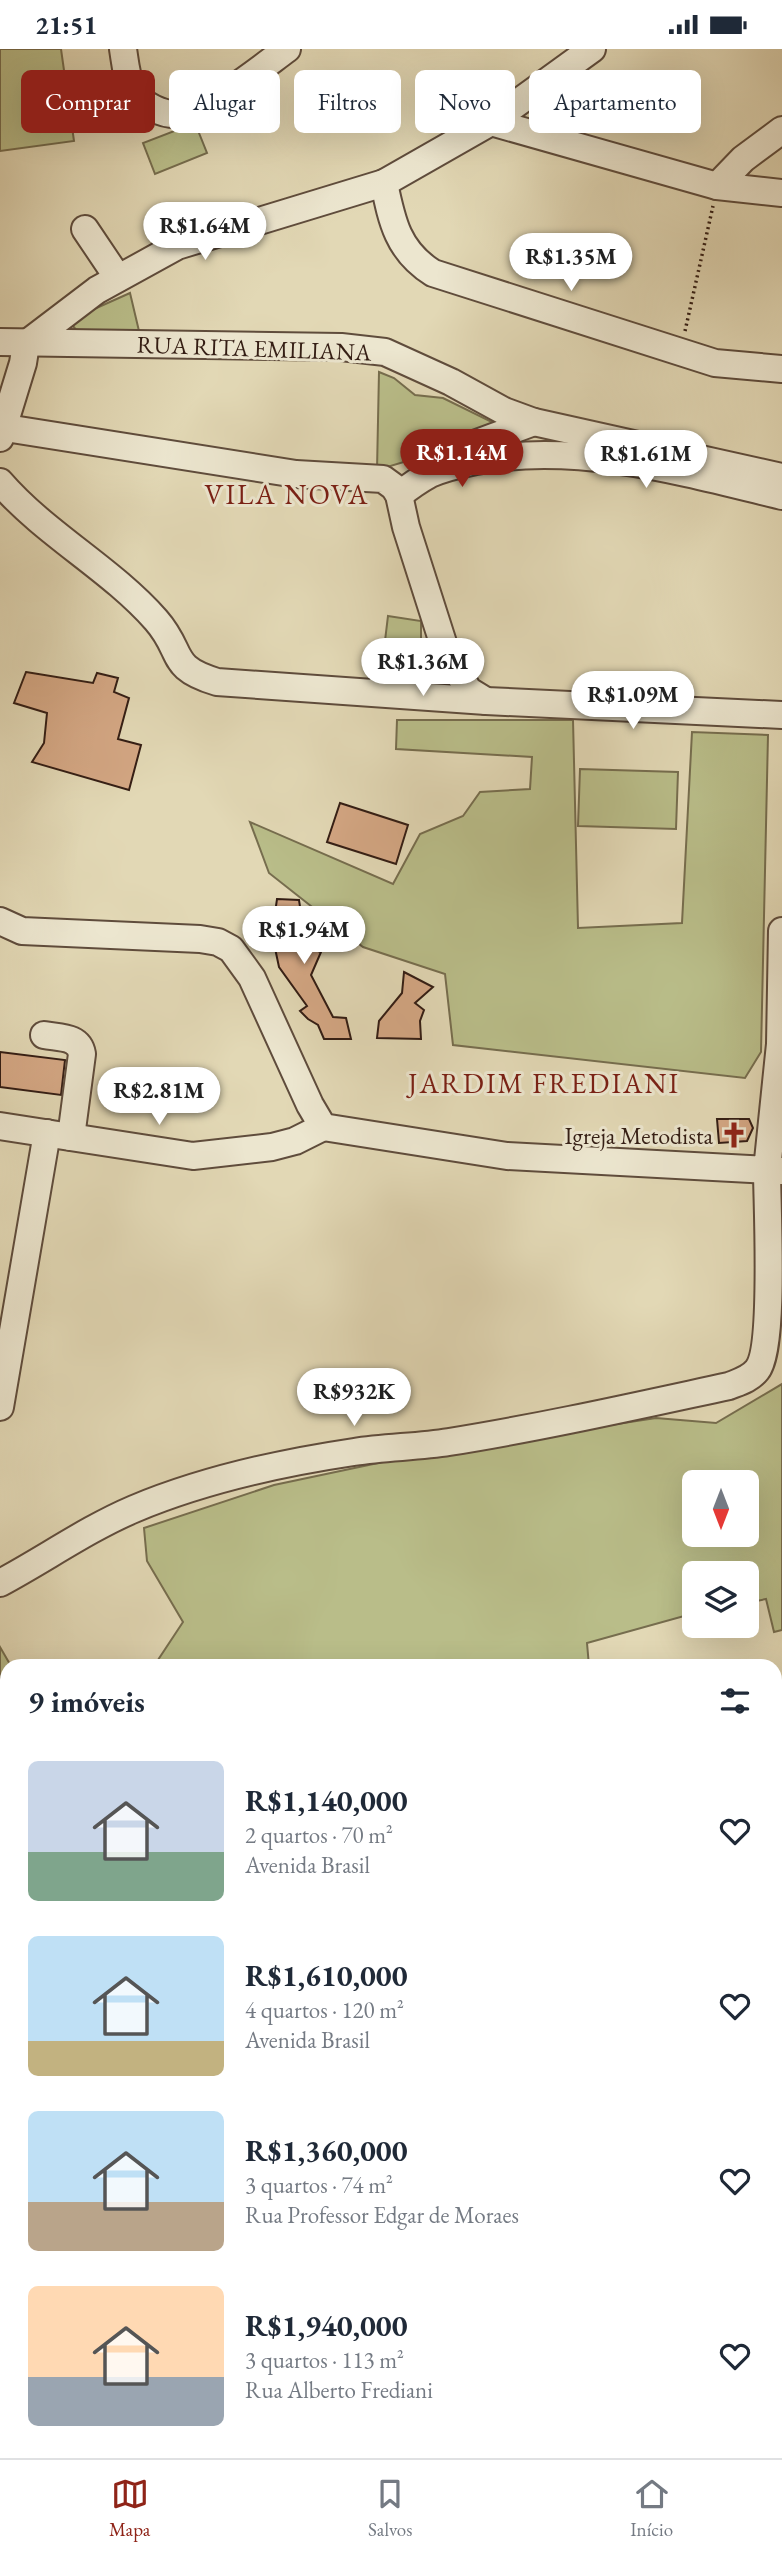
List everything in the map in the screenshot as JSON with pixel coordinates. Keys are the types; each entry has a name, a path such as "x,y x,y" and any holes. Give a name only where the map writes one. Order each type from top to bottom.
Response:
{"street":[{"path":"124,49 131,88 136,95 158,111 173,113 185,113 196,108 262,60 287,49"},
{"path":"515,105 592,49"},
{"path":"515,129 717,186 782,193"},
{"path":"717,186 743,159 782,130"},
{"path":"472,133 384,183 177,246 97,290 13,343 23,363 1,431 391,487 460,465 512,456 554,454 694,465 782,477"},
{"path":"384,183 400,240 418,264 433,273 715,363 782,369"},
{"path":"85,229 118,278"},
{"name":"RUA RITA EMILIANA","path":"13,343 341,347 385,352 451,382 504,411 534,422 694,465"},
{"path":"391,487 534,422"},
{"path":"694,465 782,496"},
{"path":"0,482 50,531 87,557 158,622 185,669 196,676 217,682 486,701 782,715"},
{"path":"391,487 444,646 468,689 486,701"},
{"path":"365,692 404,682 430,665 444,646"},
{"path":"0,921 22,931 200,939 218,942 231,949 252,978 310,1105 323,1127"},
{"path":"0,1583 94,1528 135,1509 205,1484 355,1451 443,1443 508,1433 729,1386 748,1379 758,1370 765,1353 768,1319 782,931"},
{"path":"0,1407 59,1135 82,1054 81,1045 76,1041 44,1035"},
{"path":"0,1126 193,1156 272,1147 295,1141 323,1127 507,1156 774,1170"}],"path":[{"path":"681,351 717,186"}],"green space":[{"path":"0,49 61,49 64,70 21,70 21,133 73,133 74,141 0,151"},
{"path":"169,133 199,133 207,153 155,174 143,143"},
{"path":"130,293 139,331 78,332 72,325 74,318"},
{"path":"379,372 394,378 415,395 443,398 494,423 451,448 377,470"},
{"path":"388,616 421,621 421,650 404,664 381,674"},
{"path":"397,720 573,720 578,928 682,923 692,732 768,735 761,1052 745,1078 453,1045 445,974 363,947 269,873 250,822 393,884 420,834 463,816 480,792 530,789 532,757 396,749"},
{"path":"580,769 678,772 676,829 578,826"},
{"path":"782,1384 782,1630 774,1632 766,1599 759,1600 759,1561 682,1561 682,1617 587,1643 588,1659 159,1659 183,1622 147,1561 144,1528 274,1485 416,1455 656,1418 716,1423"},
{"path":"0,1647 7,1659 0,1659"}],"building":[{"path":"26,672 93,683 97,673 118,678 114,692 129,698 118,739 141,745 129,790 32,762 44,743 47,713 14,703"},
{"path":"340,803 408,825 396,864 327,842"},
{"path":"277,899 299,900 302,920 319,930 315,950 321,952 311,975 333,1017 346,1018 351,1039 324,1039 318,1025 300,1011 307,1006 279,967 272,934"},
{"path":"404,972 433,987 415,1003 424,1010 420,1021 421,1039 377,1038 379,1021 402,993"},
{"path":"0,1052 65,1060 61,1095 0,1087"},
{"name":"Igreja Metodista","path":"717,1119 749,1119 753,1128 747,1141 719,1143"}],"place":[{"name":"Igreja Metodista","path":"734,1135"}],"district":[{"name":"VILA NOVA","path":"287,494"},
{"name":"JARDIM FREDIANI","path":"544,1083"}]}
